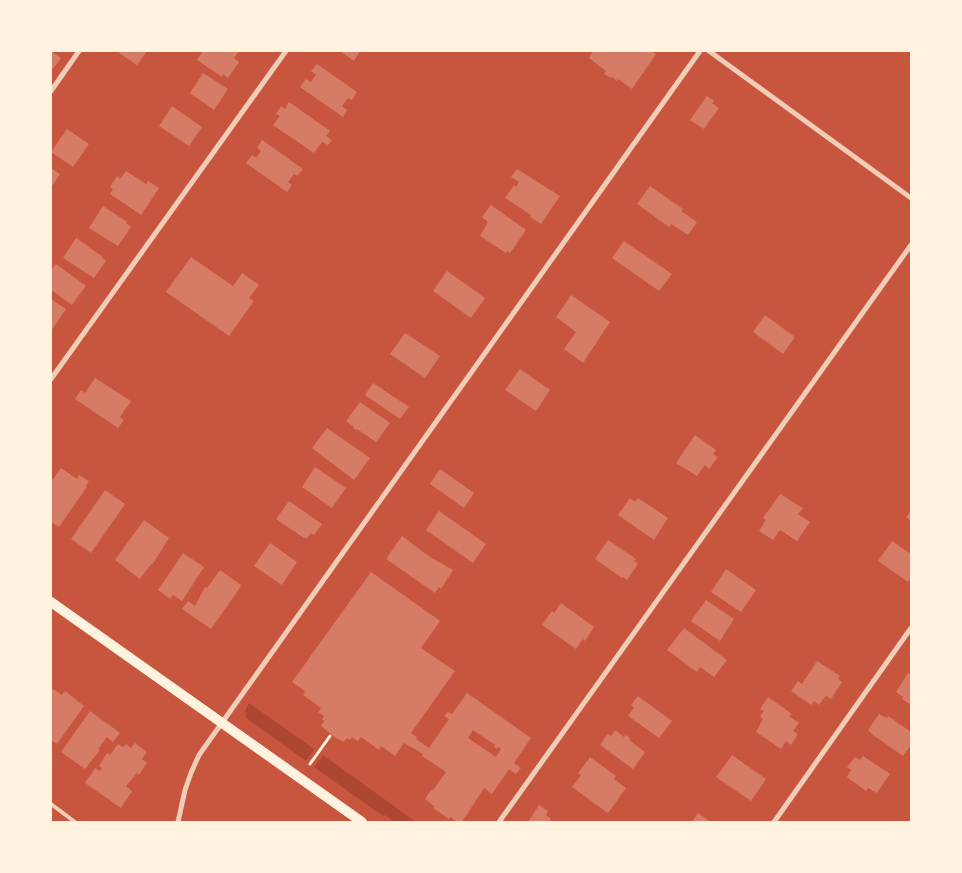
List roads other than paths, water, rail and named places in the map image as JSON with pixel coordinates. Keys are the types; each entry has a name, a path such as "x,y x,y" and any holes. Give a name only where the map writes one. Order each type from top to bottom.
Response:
{"main road":[{"path":"51,602 362,822"}],"street":[{"path":"51,90 79,51"},
{"path":"51,379 286,51"},
{"path":"178,822 191,773 199,755 700,51"},
{"path":"709,51 911,198"},
{"path":"499,822 911,245"},
{"path":"774,822 911,628"}],"lane":[{"path":"51,804 75,822"}]}
